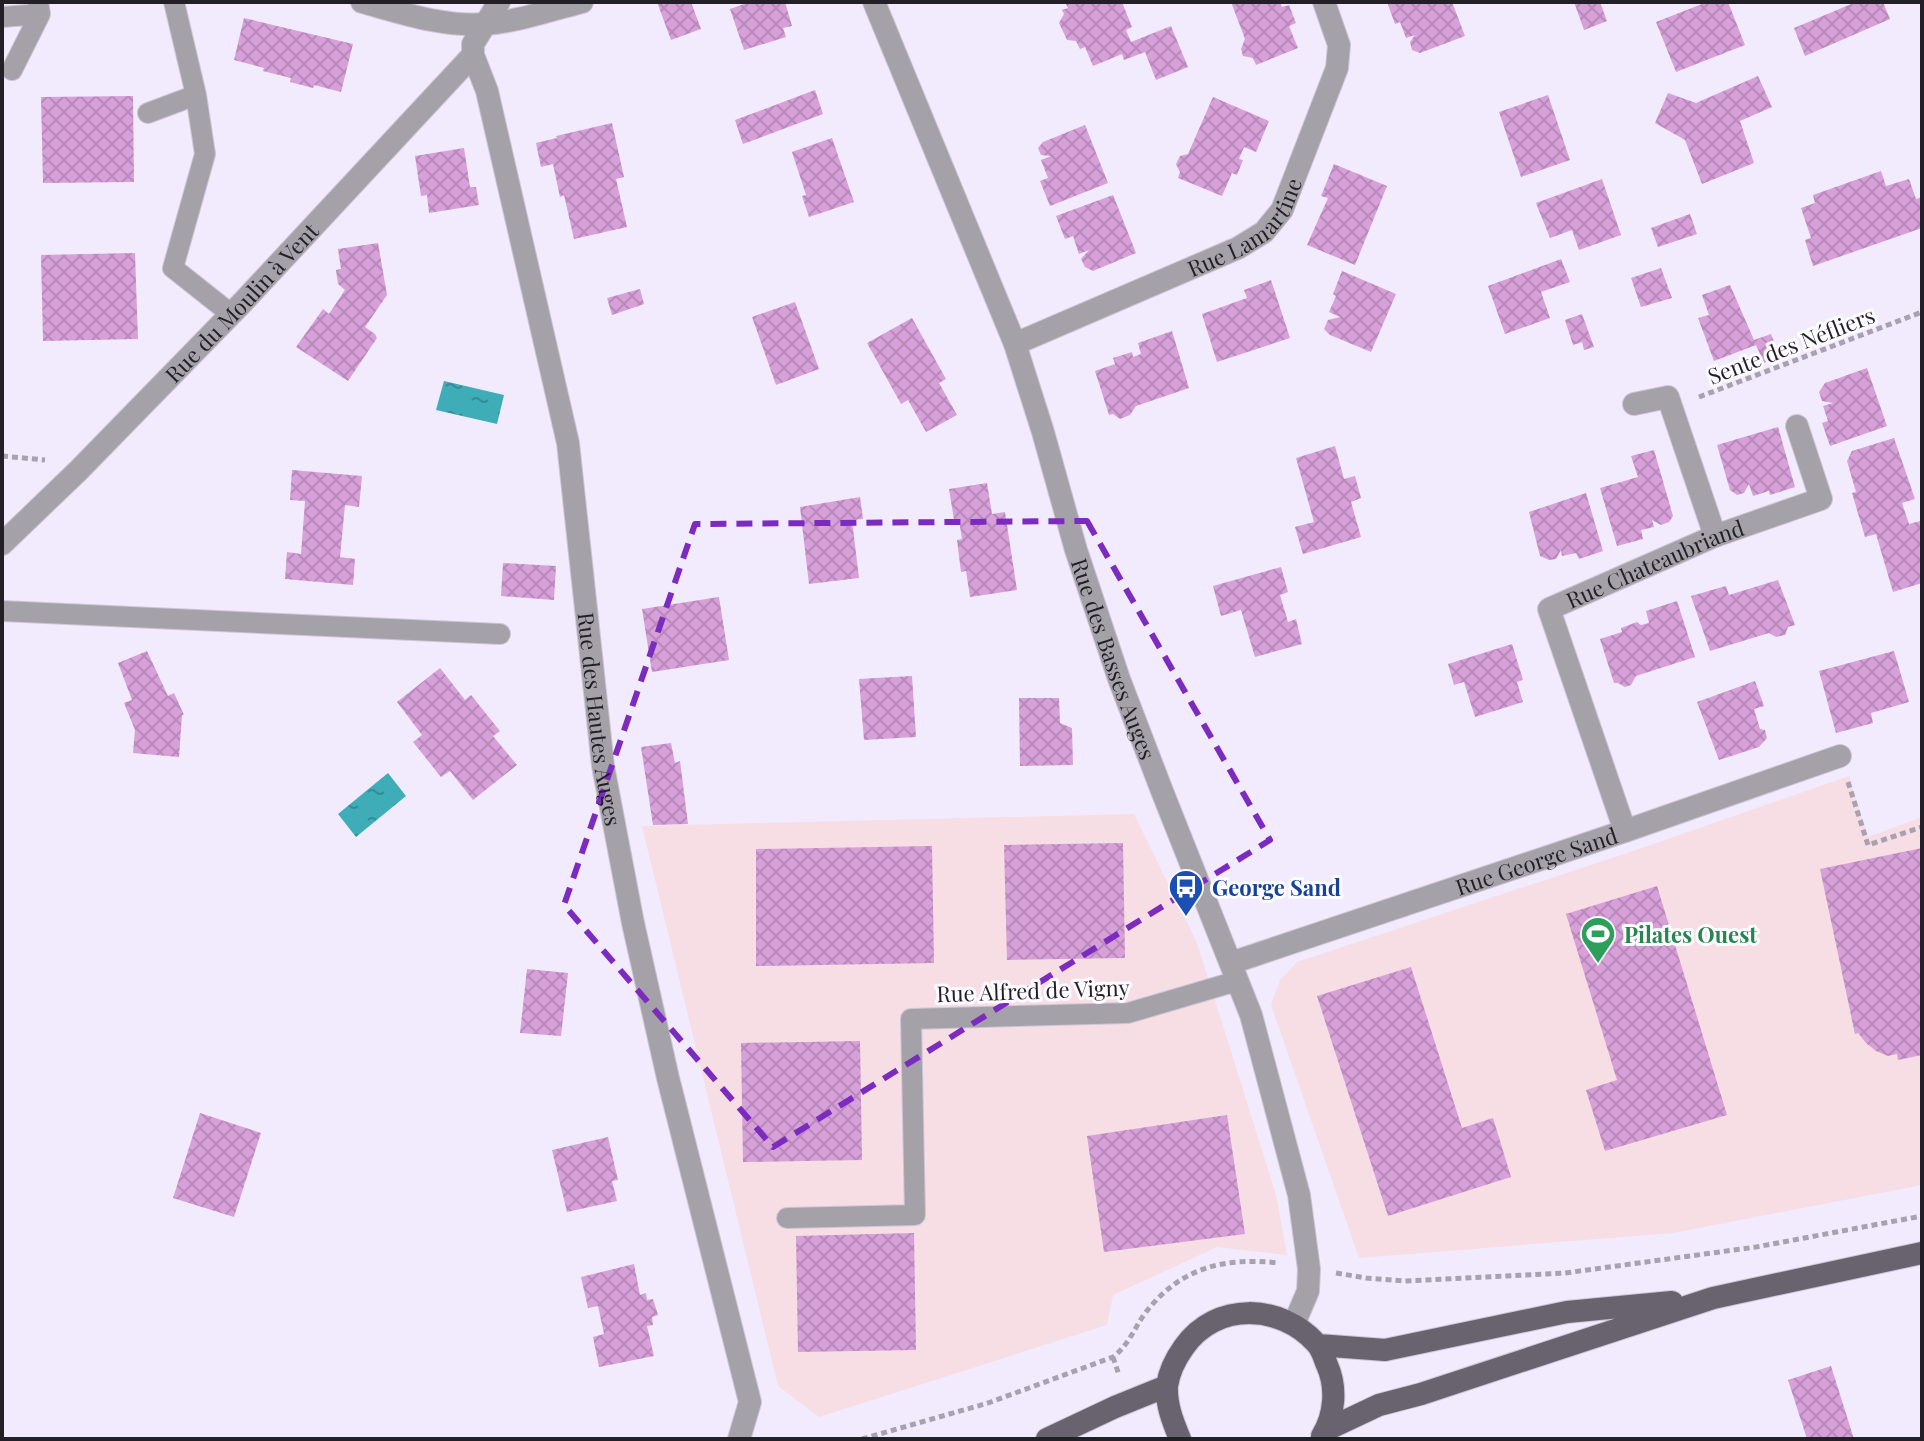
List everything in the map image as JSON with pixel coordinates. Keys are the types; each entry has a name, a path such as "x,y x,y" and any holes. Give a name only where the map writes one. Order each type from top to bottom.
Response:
{"main road":[{"path":"1323,1434 1379,1405 1713,1298 1922,1253"},
{"path":"1318,1345 1385,1350 1567,1312 1713,1298"},
{"path":"1180,1439 1169,1414 1167,1386 1175,1359 1191,1336 1214,1320 1240,1312 1268,1313 1294,1324 1318,1345 1331,1373 1334,1397 1323,1434"},
{"path":"1047,1439 1167,1386"}],"street":[{"path":"362,2 434,20 484,24 510,20 538,7 582,2"},
{"path":"473,55 473,44 499,2"},
{"name":"Rue des Basses Auges","path":"874,2 1015,344 1076,550 1119,679 1251,1015 1299,1195 1309,1269 1308,1291 1294,1324"},
{"name":"Rue Lamartine","path":"1015,344 1238,248 1264,232 1282,210 1337,68 1339,45 1324,2"},
{"name":"Rue du Moulin à Vent","path":"2,544 231,314 473,55"},
{"name":"Rue des Hautes Auges","path":"473,55 487,91 568,443 603,766 633,923 668,1078 750,1402 739,1439"},
{"path":"1634,404 1668,397 1715,536"},
{"name":"Rue Chateaubriand","path":"1625,831 1549,609 1715,536 1821,499 1797,426"},
{"name":"Rue George Sand","path":"1234,972 1840,756"}],"lane":[{"path":"174,2 196,95 205,154 173,268 231,314"},
{"path":"2,17 39,8"},
{"path":"12,70 39,8"},
{"path":"148,113 196,95"},
{"path":"2,611 500,634"},
{"name":"Rue Alfred de Vigny","path":"787,1218 915,1215 911,1019 1128,1013 1234,972"}],"path":[{"name":"Sente des Néfliers","path":"1672,408 1922,312"},
{"path":"1840,756 1868,845 1922,827"},
{"path":"862,1439 988,1403 1113,1357 1123,1350 1147,1311 1163,1294 1179,1281 1218,1263 1249,1260 1404,1281 1565,1273 1756,1247 1922,1216"}],"highlighted area":[{"path":"1087,521 1270,840 773,1147 564,905 695,524"}],"shaded area":[{"path":"1849,776 1868,837 1922,817 1922,1185 1673,1233 1359,1258 1271,1005 1280,980 1297,962"},
{"path":"1134,814 1197,943 1276,1195 1287,1255 1217,1247 1113,1295 1107,1325 819,1417 778,1386 642,826"}],"water":[{"path":"444,381 504,395 497,424 436,410"},
{"path":"388,773 406,796 356,837 338,814"}],"building":[{"path":"657,2 691,2 701,29 671,40"},
{"path":"750,2 785,2 792,26 783,28 786,37 744,50 730,9"},
{"path":"1065,2 1122,2 1132,27 1126,30 1131,42 1171,26 1188,67 1156,80 1145,52 1124,60 1122,54 1093,66 1085,47 1080,49 1076,41 1067,40 1059,23 1064,14 1062,10 1068,8"},
{"path":"1231,2 1280,2 1282,7 1289,5 1296,23 1289,26 1298,48 1256,65 1253,58 1243,56 1241,49 1245,39"},
{"path":"1387,2 1452,2 1465,36 1420,53 1412,50 1410,42 1415,35 1406,38 1400,22 1395,24"},
{"path":"1574,2 1600,2 1607,21 1584,30"},
{"path":"1707,2 1728,2 1745,45 1676,72 1656,22"},
{"path":"1856,2 1883,2 1890,19 1805,56 1794,28"},
{"path":"244,18 353,44 341,92 290,82 291,78 234,60"},
{"path":"1758,76 1772,107 1740,121 1754,163 1702,184 1685,140 1655,123 1668,93 1696,103"},
{"path":"815,90 823,114 743,144 735,120"},
{"path":"1548,95 1570,160 1521,177 1499,112"},
{"path":"133,96 134,182 43,183 41,97"},
{"path":"1213,97 1269,121 1256,152 1244,147 1237,175 1232,173 1222,196 1178,178 1180,172 1176,164 1180,156 1188,154"},
{"path":"612,123 624,177 616,179 627,227 574,239 553,164 541,167 536,143"},
{"path":"1085,125 1108,183 1050,206 1040,181 1048,178 1041,160 1051,156 1041,155 1038,148 1043,142"},
{"path":"832,138 854,202 809,217 802,196 806,195 792,152"},
{"path":"464,148 470,187 476,187 479,205 429,213 427,195 421,196 415,156"},
{"path":"1334,164 1387,186 1355,265 1307,245 1328,198 1321,196"},
{"path":"1881,171 1886,186 1909,179 1916,199 1922,197 1922,228 1813,266 1805,240 1811,238 1801,208 1815,203 1813,195"},
{"path":"1602,179 1621,235 1579,250 1572,230 1550,238 1536,203"},
{"path":"1113,195 1136,253 1093,271 1085,267 1081,259 1089,250 1079,254 1073,236 1065,239 1056,216"},
{"path":"1690,214 1697,234 1658,247 1651,228"},
{"path":"378,243 387,295 365,327 377,338 348,381 296,347 323,309 329,314 345,290 338,284 336,270 341,269 338,249"},
{"path":"135,253 138,339 43,341 41,255"},
{"path":"1561,259 1570,282 1541,292 1550,318 1505,334 1488,286"},
{"path":"1661,268 1672,298 1641,307 1631,278"},
{"path":"1342,271 1396,294 1371,352 1330,335 1324,329 1328,320 1340,317 1329,312"},
{"path":"1271,280 1290,338 1217,362 1202,314 1247,298 1244,290"},
{"path":"1730,285 1754,340 1771,334 1780,356 1764,363 1756,345 1714,361 1698,318 1709,315 1702,295"},
{"path":"640,289 644,304 612,315 607,298"},
{"path":"795,302 819,369 776,385 752,317"},
{"path":"1582,314 1594,347 1584,350 1582,342 1573,345 1565,320"},
{"path":"912,318 946,379 939,383 957,415 926,432 908,400 901,404 867,343"},
{"path":"1172,331 1189,388 1136,406 1130,415 1120,419 1109,415 1095,371 1115,364 1113,358 1132,352 1133,357 1141,354 1138,343"},
{"path":"1867,368 1887,426 1830,446 1822,423 1828,421 1823,406 1833,403 1822,401 1819,392 1825,383"},
{"path":"1778,427 1795,487 1770,495 1769,491 1753,496 1749,484 1744,493 1737,495 1730,490 1717,445"},
{"path":"1894,438 1915,499 1902,503 1909,524 1920,521 1922,527 1922,583 1893,592 1876,534 1865,537 1852,493 1856,492 1847,461 1852,451"},
{"path":"1335,446 1344,479 1355,476 1361,498 1351,502 1361,537 1303,554 1295,527 1314,522 1296,458"},
{"path":"1654,450 1673,516 1661,525 1652,520 1654,527 1641,530 1643,539 1617,546 1600,488 1638,477 1631,456"},
{"path":"292,470 362,476 359,507 345,505 340,557 355,559 353,585 285,579 287,552 301,554 305,501 290,500"},
{"path":"987,483 992,514 1005,512 1017,590 970,597 966,571 961,572 957,540 962,539 959,520 954,520 949,489"},
{"path":"1586,493 1603,551 1579,559 1576,553 1562,556 1561,550 1556,559 1540,556 1529,512"},
{"path":"860,497 863,519 852,520 859,578 809,584 800,507"},
{"path":"503,563 556,566 554,600 501,596"},
{"path":"1281,567 1288,592 1280,595 1288,622 1296,619 1302,644 1255,657 1241,610 1221,616 1213,586"},
{"path":"1778,580 1795,625 1788,627 1785,635 1776,637 1769,633 1710,651 1691,596 1726,586 1729,595"},
{"path":"719,597 729,660 652,672 642,609"},
{"path":"1677,601 1695,657 1636,676 1631,685 1625,687 1614,683 1600,639 1622,632 1621,628 1637,622 1641,625 1649,623 1646,611"},
{"path":"1512,644 1523,680 1517,682 1523,702 1475,717 1464,682 1454,685 1448,664"},
{"path":"147,651 168,696 174,693 184,715 179,757 133,753 135,730 124,703 132,700 118,663"},
{"path":"1894,651 1909,702 1871,713 1873,723 1836,733 1819,671"},
{"path":"440,668 465,700 471,695 500,731 493,736 517,765 473,800 450,771 441,777 413,742 422,735 397,702"},
{"path":"912,676 916,737 864,740 859,679"},
{"path":"1755,681 1764,706 1754,709 1760,729 1765,730 1767,738 1759,747 1719,760 1697,702"},
{"path":"1019,698 1059,698 1060,723 1072,728 1073,765 1020,766"},
{"path":"671,743 675,763 680,761 688,824 653,825 641,747"},
{"path":"1123,843 1125,958 1007,960 1004,845"},
{"path":"932,846 934,963 756,966 756,849"},
{"path":"1922,848 1922,1055 1898,1060 1897,1054 1888,1056 1876,1051 1858,1033 1855,1034 1820,869"},
{"path":"1657,886 1727,1115 1605,1151 1586,1090 1617,1080 1566,914"},
{"path":"1411,967 1462,1128 1493,1118 1511,1177 1388,1216 1317,996"},
{"path":"527,969 568,973 561,1036 520,1033"},
{"path":"860,1041 862,1160 743,1162 741,1043"},
{"path":"200,1113 261,1133 234,1217 173,1198"},
{"path":"1227,1115 1245,1234 1104,1252 1087,1136"},
{"path":"608,1137 618,1180 612,1181 617,1201 567,1212 552,1150"},
{"path":"914,1233 916,1350 798,1352 796,1236"},
{"path":"634,1264 640,1295 646,1293 647,1300 653,1299 658,1315 652,1317 653,1325 647,1326 654,1356 599,1367 593,1337 604,1334 598,1306 588,1308 581,1277"},
{"path":"1831,1366 1854,1439 1807,1439 1788,1380"}],"place":[{"name":"George Sand","path":"1186,918"},
{"name":"Pilates Ouest","path":"1598,965"}]}
